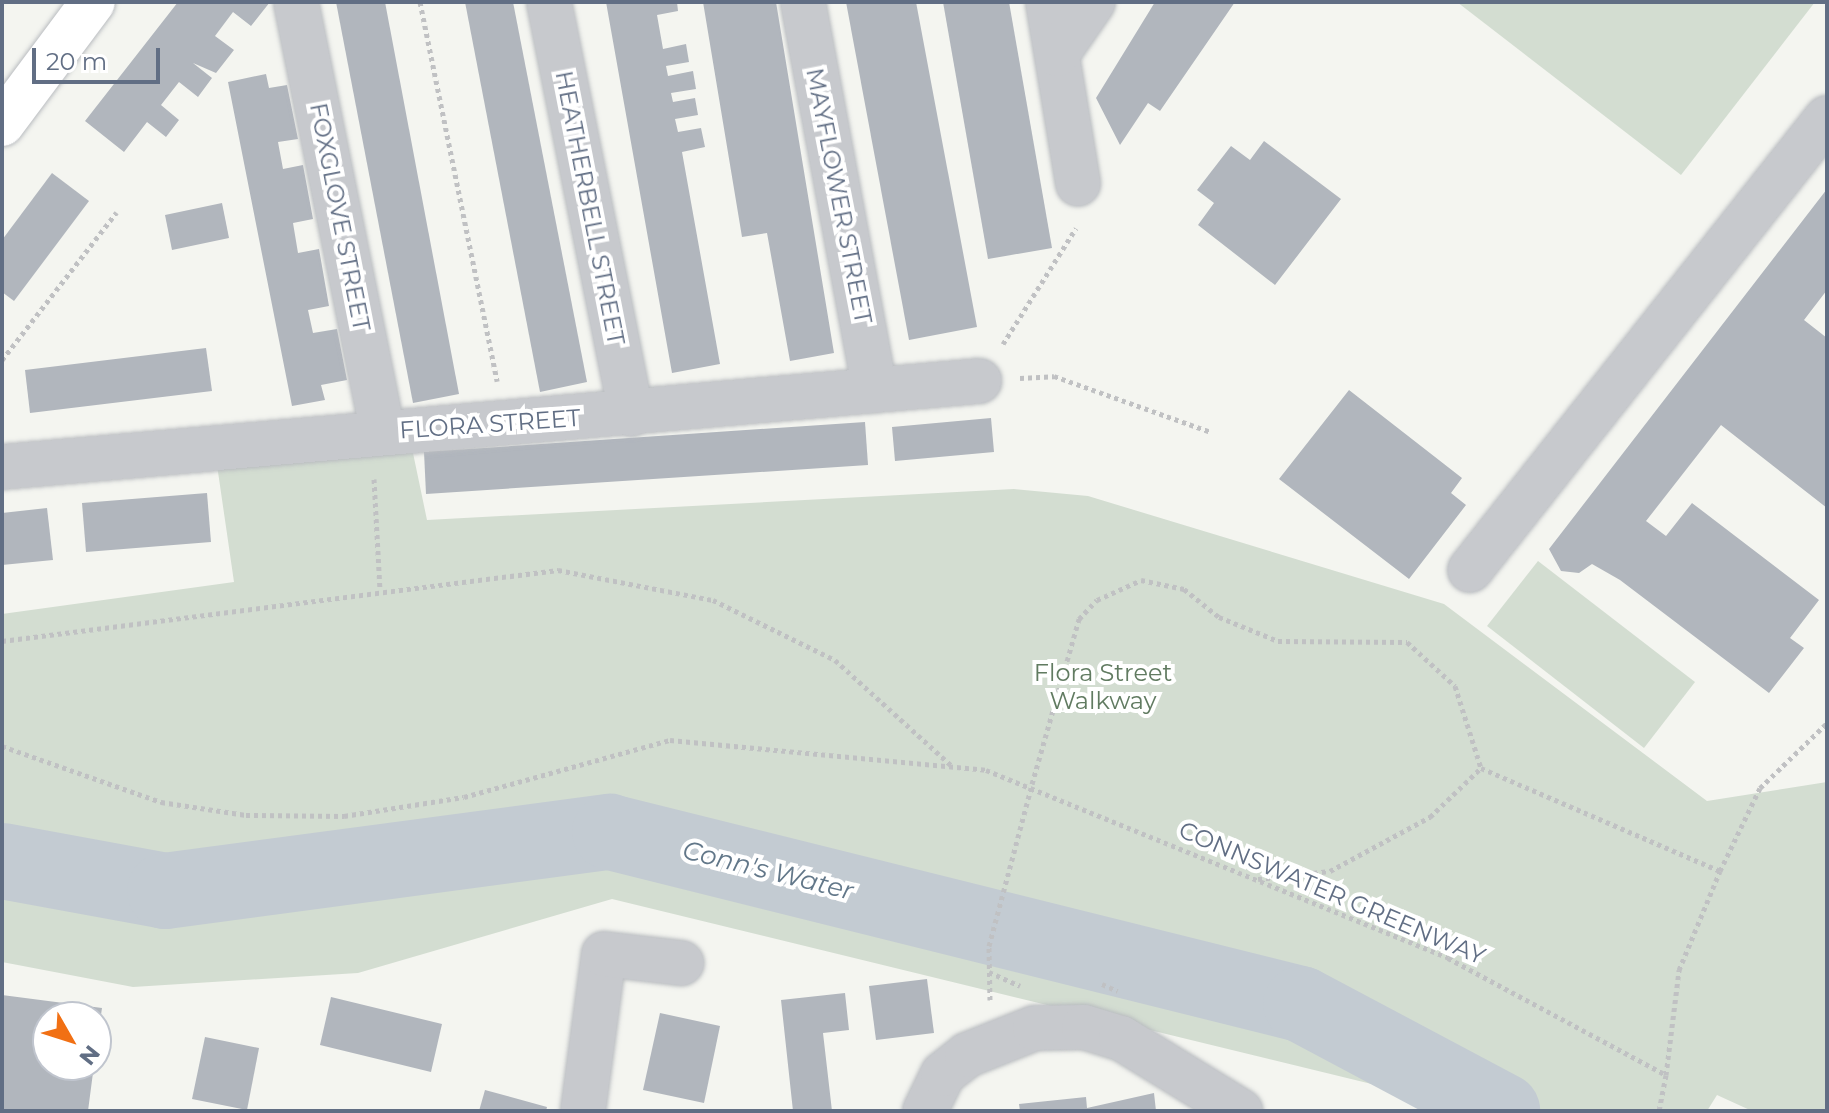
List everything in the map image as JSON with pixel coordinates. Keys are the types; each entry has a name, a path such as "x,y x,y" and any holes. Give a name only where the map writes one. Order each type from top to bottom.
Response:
{"main road":[{"path":"2,124 93,2"}],"street":[{"name":"FOXGLOVE STREET","path":"296,2 383,432"},
{"name":"HEATHERBELL STREET","path":"549,2 631,414"},
{"name":"MAYFLOWER STREET","path":"803,2 875,390"},
{"path":"1048,2 1078,184"},
{"path":"1057,54 1093,2"},
{"path":"1470,570 1827,118"},
{"name":"FLORA STREET","path":"2,467 979,381"},
{"path":"583,1111 604,954 681,963"},
{"path":"925,1111 943,1074 998,1040 1035,1028 1084,1027 1121,1038 1240,1111"}],"path":[{"path":"420,2 505,422"},
{"path":"979,381 1068,248 1080,220 1078,184"},
{"path":"2,360 117,212"},
{"path":"979,381 1054,376 1211,432"},
{"path":"380,589 371,496 383,432"},
{"path":"2,641 380,589 558,570 713,600 835,660 952,767"},
{"path":"989,996 989,946 1079,619 1097,600 1141,580 1184,589 1219,617 1278,641 1407,642 1455,686 1481,768 1720,871"},
{"path":"1659,1111 1679,970 1720,871 1760,788 1827,723"},
{"name":"CONNSWATER GREENWAY","path":"2,746 161,802 246,815 344,816 464,797 670,740 952,767 1032,784 1448,958 1666,1075"},
{"path":"1257,879 1330,871 1430,817 1481,768"}],"green space":[{"path":"1457,2 1815,2 1681,175"},
{"name":"Flora Street Walkway","path":"413,453 427,520 1014,489 1088,496 1444,604 1707,801 1827,782 1827,1111 1752,1111 1717,1095 1707,1111 1431,1111 1429,1098 612,899 358,973 133,987 2,962 2,614 234,582 217,465"},
{"path":"1538,561 1695,682 1644,748 1487,626"}],"building":[{"path":"178,2 270,2 251,26 233,12 215,36 234,50 216,73 193,63 212,78 198,97 179,82 161,105 179,120 166,137 147,122 124,152 85,121"},
{"path":"336,2 385,2 459,394 413,403"},
{"path":"465,2 513,2 587,382 540,392"},
{"path":"606,2 677,2 678,11 657,15 663,49 686,44 689,62 666,66 668,76 693,71 696,89 671,93 673,102 695,98 698,115 675,119 678,132 701,128 705,147 682,152 720,364 672,373"},
{"path":"703,2 776,2 834,353 790,361 767,233 742,237"},
{"path":"846,2 916,2 977,327 909,340"},
{"path":"943,2 1009,2 1052,248 988,259"},
{"path":"1155,2 1235,2 1160,111 1148,103 1120,145 1096,98"},
{"path":"266,74 269,88 287,85 298,139 278,142 283,169 303,165 313,219 293,223 298,253 319,249 329,306 308,310 313,333 337,329 347,380 321,385 325,400 292,406 228,82"},
{"path":"1264,141 1341,199 1275,285 1198,225 1214,203 1197,190 1231,146 1250,160"},
{"path":"52,173 89,201 14,301 2,292 2,240"},
{"path":"1827,189 1827,290 1804,320 1827,338 1827,508 1721,425 1646,521 1666,536 1692,503 1819,600 1790,638 1804,648 1769,693 1620,580 1592,564 1579,573 1561,571 1549,549"},
{"path":"222,203 229,238 172,250 165,215"},
{"path":"206,348 212,391 30,413 25,370"},
{"path":"1349,390 1462,478 1451,493 1466,505 1409,579 1279,479"},
{"path":"991,418 994,452 895,461 892,427"},
{"path":"865,422 868,465 426,494 424,452"},
{"path":"207,493 211,542 86,552 82,503"},
{"path":"47,508 53,560 2,565 2,513"},
{"path":"927,979 934,1033 876,1040 869,986"},
{"path":"845,993 849,1030 823,1033 832,1111 793,1111 781,1000"},
{"path":"2,995 48,1001 32,1001 32,1081 92,1081 88,1111 3,1111"},
{"path":"331,997 442,1024 431,1072 320,1045"},
{"path":"660,1013 720,1026 704,1103 643,1090"},
{"path":"205,1037 259,1048 247,1110 192,1099"},
{"path":"485,1090 547,1107 546,1111 479,1111"},
{"path":"1154,1093 1156,1111 1020,1111 1019,1104 1086,1097 1087,1108"}],"waterway":[{"name":"Conn's Water","path":"2,861 165,891 610,832 1301,1004 1502,1111"}]}
